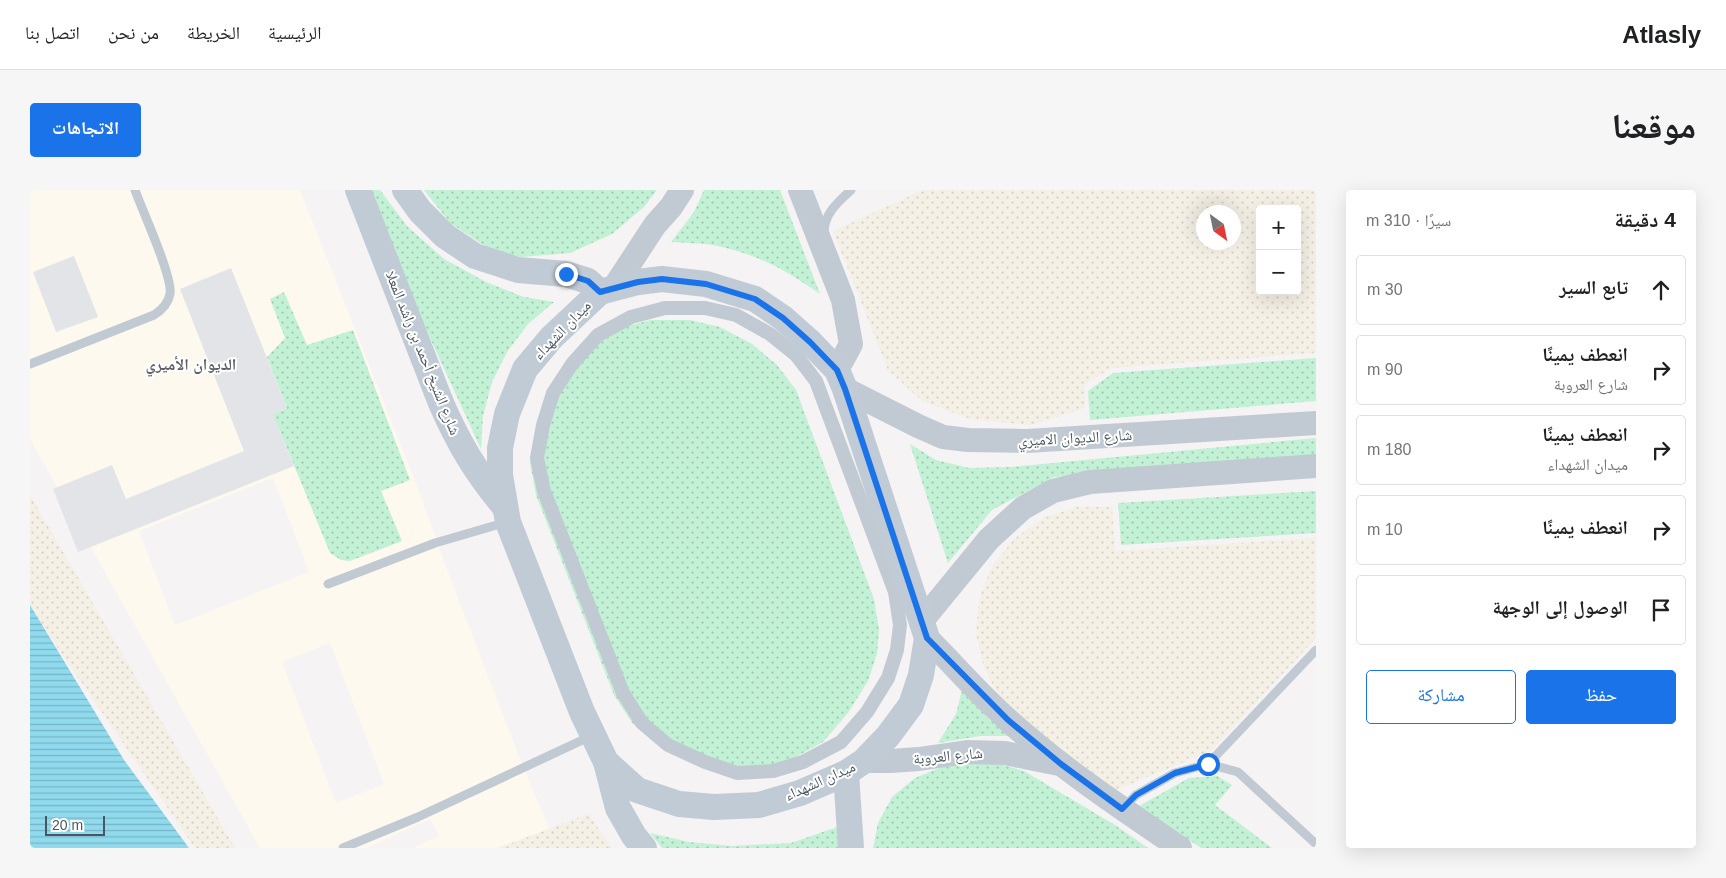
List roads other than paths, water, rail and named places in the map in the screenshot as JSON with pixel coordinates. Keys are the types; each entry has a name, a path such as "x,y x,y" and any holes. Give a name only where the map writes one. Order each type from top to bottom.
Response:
{"main road":[{"name":"شارع الشيخ أحمد بن راشد المعلا","path":"358,190 455,435 478,474 506,514"},
{"path":"405,190 420,211 445,236 475,256 518,270 566,274 588,281 606,291"},
{"name":"ميدان الشهداء","path":"662,279 706,284 755,299 783,318 810,342 841,379 924,630 921,675 911,705 888,736 855,767 800,793 759,805 714,808 679,804 637,790 606,762 582,712 506,514 500,475 500,448 507,414 525,369 552,337 606,291 638,282 662,279"},
{"path":"606,762 618,808 634,836 644,848"},
{"path":"851,848 855,767"}],"street":[{"path":"606,291 671,208 682,190"},
{"path":"800,190 842,300 851,344 841,379"},
{"path":"665,308 704,308 736,315 770,334 796,356 816,381 838,439 895,592 900,625 897,650 888,678 867,712 841,742 803,762 773,771 737,772 705,762 668,745 642,723 622,693 544,491 537,458 543,425 553,393 572,364 598,335 631,317 665,308"},
{"name":"شارع الديوان الاميري","path":"841,379 918,426 943,437 968,440 1027,441 1316,423"},
{"path":"924,630 989,539 1023,508 1053,491 1090,482 1316,466"},
{"name":"شارع العروبة","path":"924,630 1008,720 1061,764 1122,809 1180,848"},
{"name":"شارع العروبة","path":"855,767 967,752 1005,753 1061,764"}],"lane":[{"path":"30,364 154,316 166,304 170,296 169,279 135,190"},
{"path":"823,251 824,222 835,204 851,190"},
{"path":"328,584 506,514"},
{"path":"1208,764 1316,650"},
{"path":"343,848 418,817 593,736"},
{"path":"1122,809 1136,795 1175,773 1208,764 1238,772 1316,844"}],"water":[{"path":"30,605 124,760 189,848 30,848"}],"district":[{"name":"الديوان الأميري","path":"191,364"}]}
